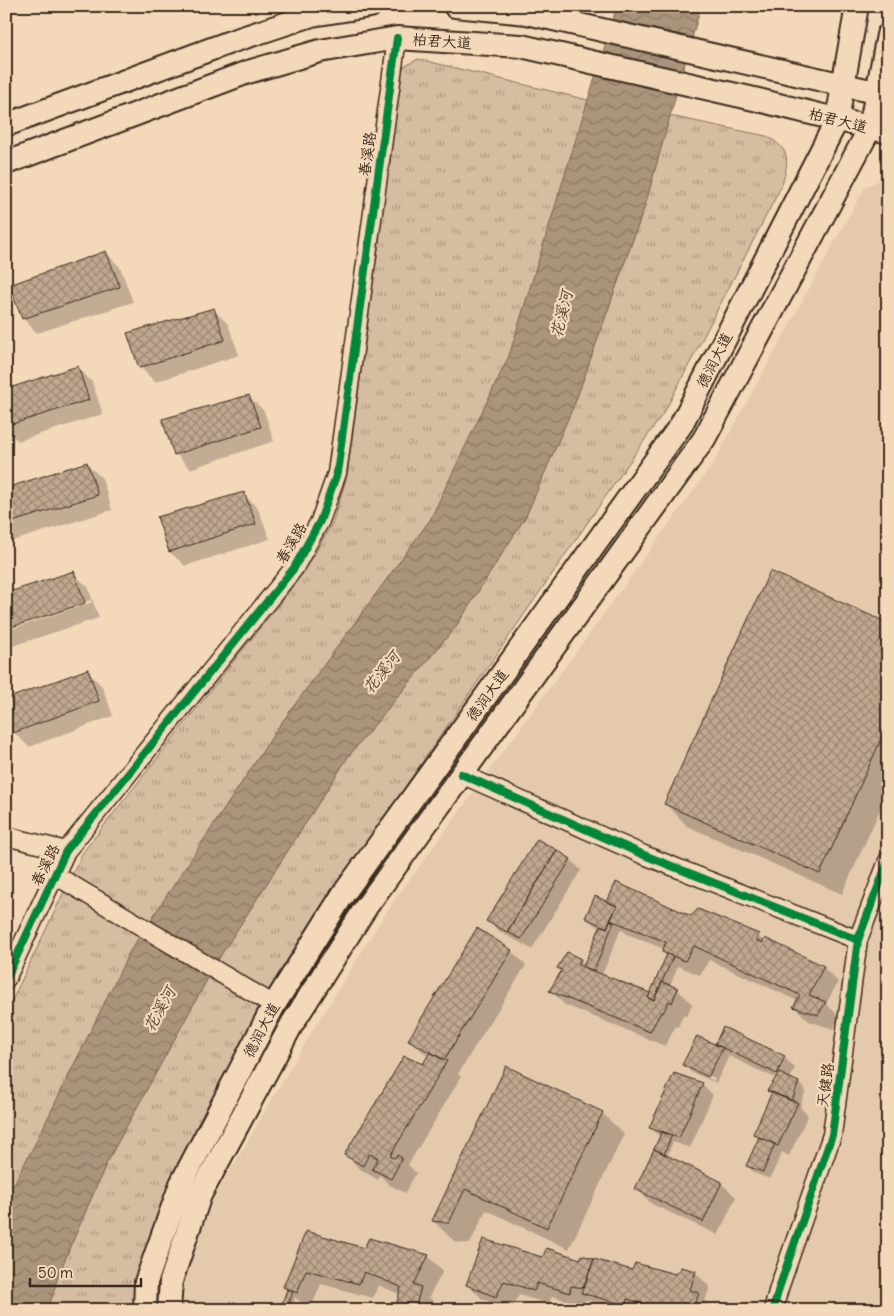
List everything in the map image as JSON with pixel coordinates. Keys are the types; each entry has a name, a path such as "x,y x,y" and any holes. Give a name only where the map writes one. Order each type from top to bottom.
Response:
{"main road":[{"path":"6,125 233,41 312,16 370,6"},
{"path":"455,6 527,13 882,94"},
{"name":"德润大道","path":"145,1310 146,1282 181,1184 274,1005 342,896 682,424 837,120 857,6"},
{"name":"德润大道","path":"169,1310 170,1281 200,1195 292,1024 366,907 704,439 879,130 888,35"},
{"name":"柏君大道","path":"6,163 248,72 320,51 397,38 521,46 754,99 879,130"}],"street":[{"name":"春溪路","path":"6,979 66,851 294,568 320,521 338,473 397,38"},
{"path":"461,774 644,855 858,940"},
{"path":"6,836 66,851"},
{"name":"天健路","path":"773,1310 832,1135 858,940 888,861"},
{"path":"54,875 274,1005"}],"shaded area":[{"path":"888,176 888,1310 180,1310 182,1284 214,1198 313,1030 389,908 713,464 865,187"}],"green space":[{"path":"418,59 588,100 509,356 430,520 280,725 130,951 6,1199 6,1013 83,852 305,571 332,524 347,476 402,68"},
{"path":"670,116 766,136 780,146 784,151 787,162 782,185 666,409 334,890 259,1007 181,1165 137,1310 48,1310 59,1273 107,1162 219,958 348,757 457,625 526,516 576,400 645,206"}],"water":[{"name":"花溪河","path":"617,6 701,6 645,205 576,400 526,516 457,625 348,757 219,958 107,1162 59,1273 48,1310 6,1310 6,1199 130,951 280,725 430,520 509,356"}],"building":[{"path":"106,251 120,287 22,319 9,285"},
{"path":"214,308 225,340 139,368 127,333"},
{"path":"78,366 89,400 6,426 6,389"},
{"path":"249,395 261,427 174,455 162,419"},
{"path":"87,462 98,495 6,524 6,488"},
{"path":"244,492 256,524 169,552 157,517"},
{"path":"74,571 85,603 6,629 6,593"},
{"path":"770,571 888,623 888,724 820,874 664,804"},
{"path":"88,669 99,701 13,733 6,713 6,699"},
{"path":"537,839 557,850 507,932 486,921"},
{"path":"557,850 571,859 521,939 507,932"},
{"path":"616,882 691,916 698,909 759,934 756,940 762,943 765,938 824,966 809,995 826,1002 818,1015 793,1007 800,995 694,946 685,961 662,952 666,942 610,920 617,906 607,902"},
{"path":"595,896 617,906 607,928 585,918"},
{"path":"610,920 614,922 594,971 583,967 601,925 607,928"},
{"path":"477,928 512,950 444,1060 408,1040"},
{"path":"567,952 581,959 578,965 650,993 648,998 654,1000 662,982 678,988 672,1003 669,1001 650,1032 549,991 562,970 557,968"},
{"path":"667,954 673,957 654,1000 648,998"},
{"path":"723,1027 785,1056 777,1074 715,1044"},
{"path":"697,1036 723,1048 708,1077 682,1065"},
{"path":"430,1052 447,1061 390,1156 395,1158 397,1155 402,1158 391,1179 372,1169 378,1158 369,1154 363,1166 344,1155 404,1056 423,1064"},
{"path":"506,1066 603,1112 547,1228 465,1189 449,1223 432,1221"},
{"path":"674,1073 703,1083 679,1138 649,1128"},
{"path":"779,1073 799,1082 792,1101 767,1091"},
{"path":"772,1092 798,1103 778,1146 753,1134"},
{"path":"662,1131 672,1135 664,1154 654,1149"},
{"path":"759,1137 775,1144 763,1172 746,1166"},
{"path":"654,1149 722,1182 703,1222 635,1189"},
{"path":"306,1231 364,1248 369,1238 429,1255 414,1284 421,1287 415,1310 395,1310 401,1287 364,1272 359,1284 306,1270 297,1293 283,1287"},
{"path":"483,1239 542,1257 547,1248 580,1259 582,1255 594,1259 584,1288 571,1286 570,1293 537,1283 534,1291 504,1281 496,1297 466,1285"},
{"path":"594,1259 632,1270 635,1263 675,1274 681,1267 696,1271 690,1290 699,1293 693,1310 663,1310 627,1299 626,1305 581,1293"},
{"path":"287,1289 293,1291 287,1310 280,1310"},
{"path":"456,1303 472,1310 454,1310"}],"cycle path":[{"path":"6,979 66,851 294,568 320,521 337,473 397,38"},
{"path":"461,774 644,855 858,940"},
{"path":"773,1310 832,1135 858,940 888,861"}]}
